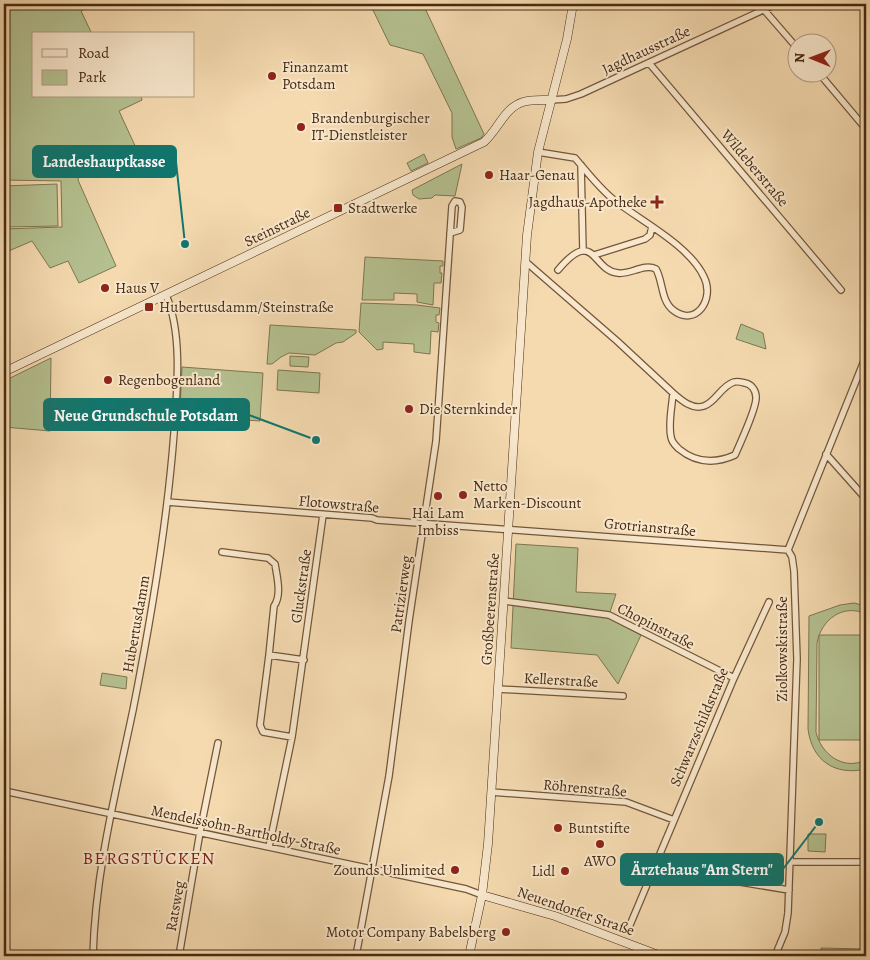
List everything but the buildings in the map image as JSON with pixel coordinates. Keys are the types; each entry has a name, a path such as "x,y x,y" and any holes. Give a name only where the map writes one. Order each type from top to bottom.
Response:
{"street":[{"name":"Großbeerenstraße","path":"469,956 482,894 488,844 527,235 538,152 567,39 573,4"},
{"path":"759,4 788,37"},
{"name":"Jagdhausstraße","path":"551,100 566,99 580,94 776,4"},
{"name":"Wildeberstraße","path":"649,62 841,290"},
{"path":"826,82 866,129"},
{"name":"Steinstraße","path":"4,372 484,142 508,112 520,103 551,100"},
{"path":"538,152 575,158 598,186 679,247 704,276 708,294 707,300 705,305 694,314 680,314 668,304 657,270 654,267 614,273 606,269 594,255 583,251 569,257 558,270"},
{"path":"581,165 583,251"},
{"name":"Patrizierweg","path":"356,956 389,776 409,621 436,441 450,233 452,206 455,201 460,202 462,207 460,230 450,233"},
{"path":"594,255 645,240 650,235 652,227"},
{"path":"526,262 617,342 684,403 697,407 705,406 725,386 735,381 749,383 754,389 756,397 735,455 723,460 697,460 672,443 670,435 673,393"},
{"name":"Hubertusdamm","path":"93,956 100,882 111,814 152,608 167,502 175,417 177,365 172,313 166,295"},
{"path":"788,550 866,356"},
{"path":"826,454 866,499"},
{"name":"Flotowstraße","path":"167,502 509,529"},
{"name":"Gluckstraße","path":"269,847 292,738 323,515"},
{"name":"Grotrianstraße","path":"509,529 788,550"},
{"name":"Ziolkowskistraße","path":"775,956 785,932 788,914 790,862 797,634 794,564 788,550"},
{"name":"Gluckstraße","path":"222,552 268,558 276,564 279,589 277,603 274,606 260,725 263,732 292,738"},
{"name":"Chopinstraße","path":"504,601 609,615 734,678"},
{"name":"Schwarzschildstraße","path":"630,925 734,678 769,602"},
{"path":"269,655 304,660"},
{"name":"Kellerstraße","path":"498,689 623,696"},
{"name":"Ratsweg","path":"179,956 200,832 218,743"},
{"name":"Mendelssohn-Bartholdy-Straße","path":"4,791 466,888 482,894"},
{"name":"Röhrenstraße","path":"491,792 626,802 674,820"},
{"path":"790,862 866,862"},
{"path":"656,864 673,871 789,890"},
{"name":"Neuendorfer Straße","path":"482,894 555,916 661,956"},
{"path":"619,956 627,956"}],"green space":[{"path":"4,4 94,4 81,11 91,32 32,32 32,98 142,98 142,100 119,111 137,150 79,174 78,180 116,266 79,283 68,261 50,268 32,241 4,253 4,229 62,227 61,181 4,180"},
{"path":"370,4 423,4 484,134 481,138 456,149 452,137 452,113 423,54 390,45"},
{"path":"424,154 428,163 411,171 407,163"},
{"path":"462,164 455,196 435,195 432,198 419,199 413,195 412,190"},
{"path":"57,184 58,226 4,227 4,186"},
{"path":"365,257 443,261 443,266 440,266 440,273 442,273 441,283 434,283 433,305 417,302 417,294 394,293 394,300 362,300"},
{"path":"361,303 417,305 440,308 439,315 436,315 436,322 439,323 438,332 431,331 430,354 414,352 414,344 383,342 383,349 377,350 359,332"},
{"path":"741,324 763,333 766,349 736,339"},
{"path":"270,325 356,330 356,333 343,342 336,343 315,355 289,353 272,364 267,364"},
{"path":"290,356 309,357 308,367 290,366"},
{"path":"51,358 50,431 4,427 4,381"},
{"path":"182,367 263,373 260,421 183,416 183,411 180,410"},
{"path":"278,370 320,373 319,393 277,390"},
{"path":"516,544 578,548 576,592 616,594 608,618 641,635 618,684 597,655 511,648"},
{"path":"854,603 866,606 866,614 857,611 841,612 828,621 819,635 817,643 816,732 828,753 841,762 857,763 866,760 866,769 855,771 835,768 820,758 814,750 808,729 809,616 840,605"},
{"path":"819,635 866,635 866,740 819,740"},
{"path":"102,673 127,677 126,689 100,685"},
{"path":"808,834 826,834 825,852 808,851"},
{"path":"821,948 866,949 866,956 800,956 800,953 821,953"}],"place":[{"name":"Finanzamt Potsdam","path":"272,76"},
{"name":"Brandenburgischer IT-Dienstleister","path":"301,127"},
{"name":"Haar-Genau","path":"489,175"},
{"name":"Jagdhaus-Apotheke","path":"657,202"},
{"name":"Stadtwerke","path":"338,208"},
{"name":"Landeshauptkasse","path":"185,244"},
{"name":"Haus V","path":"105,288"},
{"name":"Hubertusdamm/Steinstraße","path":"149,307"},
{"name":"Regenbogenland","path":"108,380"},
{"name":"Die Sternkinder","path":"409,409"},
{"name":"Neue Grundschule Potsdam","path":"316,440"},
{"name":"Netto Marken-Discount","path":"463,495"},
{"name":"Hai Lam Imbiss","path":"438,496"},
{"name":"Ärztehaus \"Am Stern\"","path":"819,822"},
{"name":"Buntstifte","path":"558,828"},
{"name":"AWO","path":"600,844"},
{"name":"Zounds Unlimited","path":"455,870"},
{"name":"Lidl","path":"565,871"},
{"name":"Motor Company Babelsberg","path":"506,932"}],"district":[{"name":"BERGSTÜCKEN","path":"149,858"}]}
